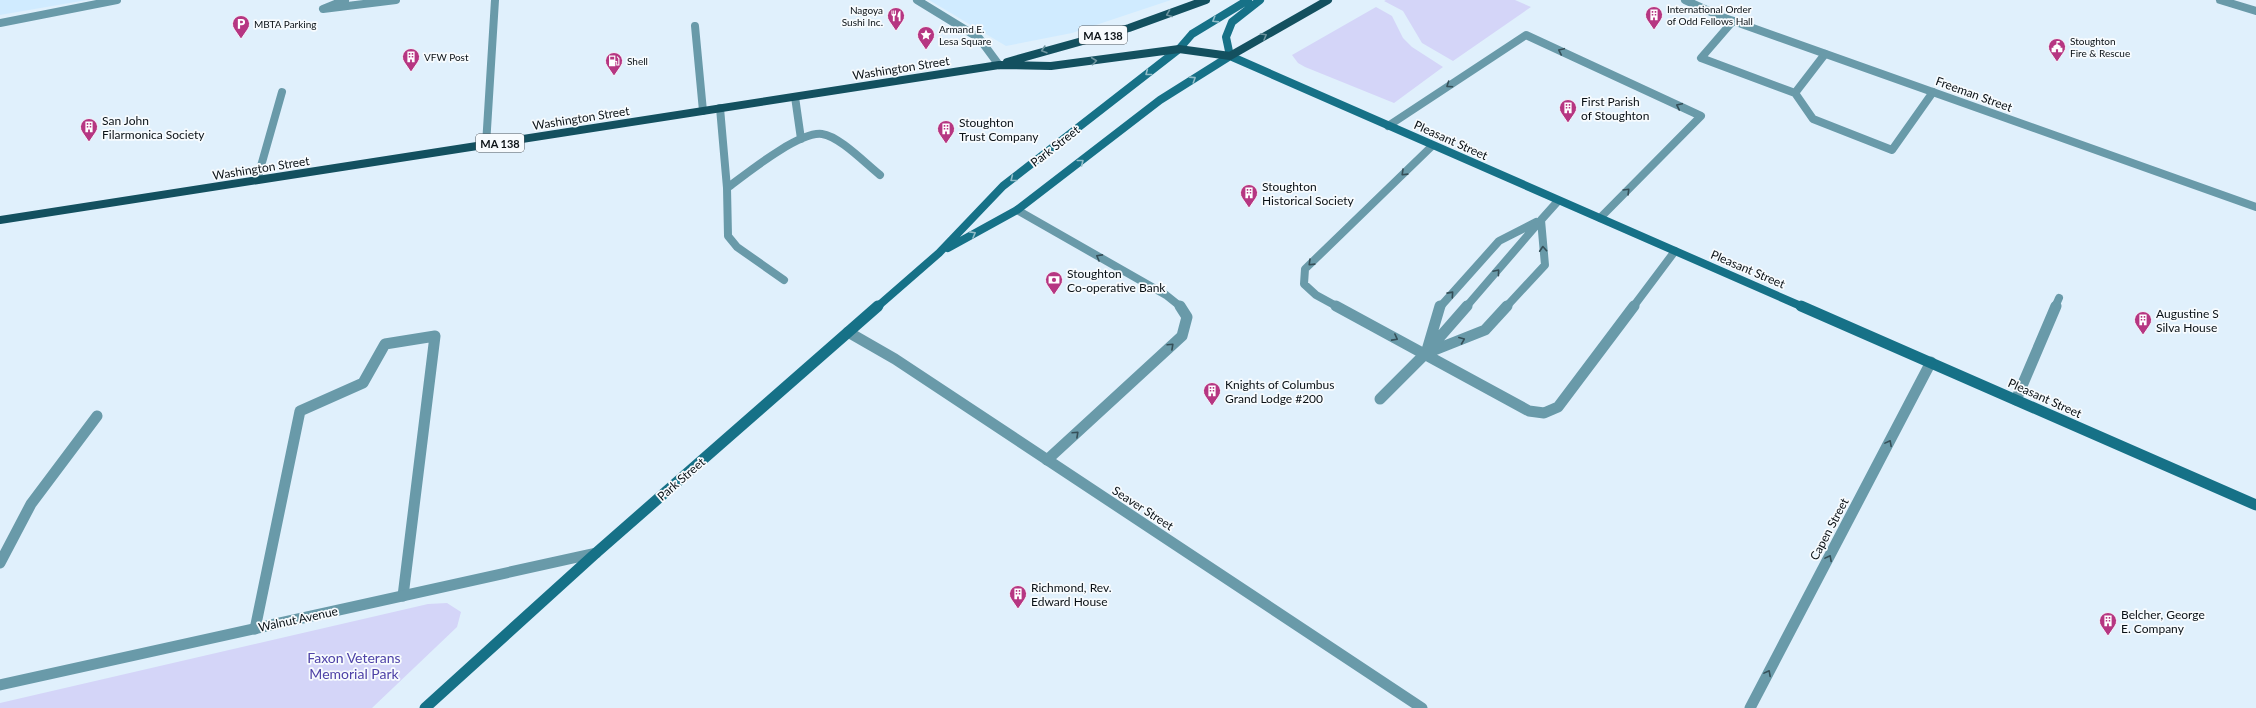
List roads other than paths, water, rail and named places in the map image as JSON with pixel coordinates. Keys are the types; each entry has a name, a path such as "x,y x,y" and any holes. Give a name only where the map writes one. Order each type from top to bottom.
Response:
{"main road":[{"name":"Washington Street","path":"0,220 1000,65 1045,50 1129,28 1206,0"},
{"path":"1179,49 1192,34 1248,0"},
{"path":"1260,0 1232,22 1226,37 1230,56 1328,0"},
{"name":"Washington Street","path":"1000,65 1051,66 1179,49 1230,56"},
{"name":"Park Street","path":"425,708 596,553 939,253 1003,186 1179,49"},
{"name":"Park Street","path":"939,253 1017,210 1160,100 1230,56"},
{"name":"Pleasant Street","path":"1230,56 1432,146 1931,362 2256,505"}],"street":[{"path":"0,23 117,0"},
{"path":"345,0 323,8 396,0"},
{"path":"486,145 494,0"},
{"path":"917,0 979,38 1000,65"},
{"name":"Freeman Street","path":"1685,0 1733,21 2256,208"},
{"path":"2220,0 2256,11"},
{"path":"1733,21 1701,58 1795,93 1813,119 1892,150 1933,92"},
{"path":"695,26 703,111"},
{"path":"1388,126 1526,35 1701,116 1600,218"},
{"path":"1795,93 1825,54"},
{"path":"257,180 282,92"},
{"path":"795,97 801,139"},
{"path":"720,108 727,188 728,236 737,247 784,280"},
{"path":"727,188 801,139 811,135 823,134 830,137 880,175"},
{"path":"1432,146 1305,269 1304,284 1316,295 1529,411 1544,413 1558,407 1675,252"},
{"path":"1380,399 1425,354 1558,201"},
{"path":"1017,210 1166,295 1178,303 1188,315 1187,326 1182,336 1047,460"},
{"path":"1425,354 1485,330 1544,265 1541,220"},
{"path":"1425,354 1440,306 1499,241 1541,220"},
{"path":"2016,400 2059,298"},
{"name":"Seaver Street","path":"848,332 895,359 1422,708"},
{"path":"255,628 300,412 363,383 385,344 435,336 403,596"},
{"name":"Capen Street","path":"1750,708 1931,362"},
{"path":"0,563 9,539 27,508 97,416"},
{"name":"Walnut Avenue","path":"0,685 596,553"}],"place":[{"name":"International Order of Odd Fellows Hall","path":"1654,30"},
{"name":"Nagoya Sushi Inc.","path":"896,31"},
{"name":"MBTA Parking","path":"241,39"},
{"name":"Armand E. Lesa Square","path":"926,50"},
{"name":"Stoughton Fire & Rescue","path":"2057,62"},
{"name":"VFW Post","path":"411,72"},
{"name":"Shell","path":"614,76"},
{"name":"First Parish of Stoughton","path":"1568,123"},
{"name":"San John Filarmonica Society","path":"89,142"},
{"name":"Stoughton Trust Company","path":"946,144"},
{"name":"Stoughton Historical Society","path":"1249,208"},
{"name":"Stoughton Co-operative Bank","path":"1054,295"},
{"name":"Augustine S Silva House","path":"2143,335"},
{"name":"Knights of Columbus Grand Lodge #200","path":"1212,406"},
{"name":"Richmond, Rev. Edward House","path":"1018,609"},
{"name":"Belcher, George E. Company","path":"2108,636"}],"park label":[{"name":"Faxon Veterans Memorial Park","path":"354,666"}]}
